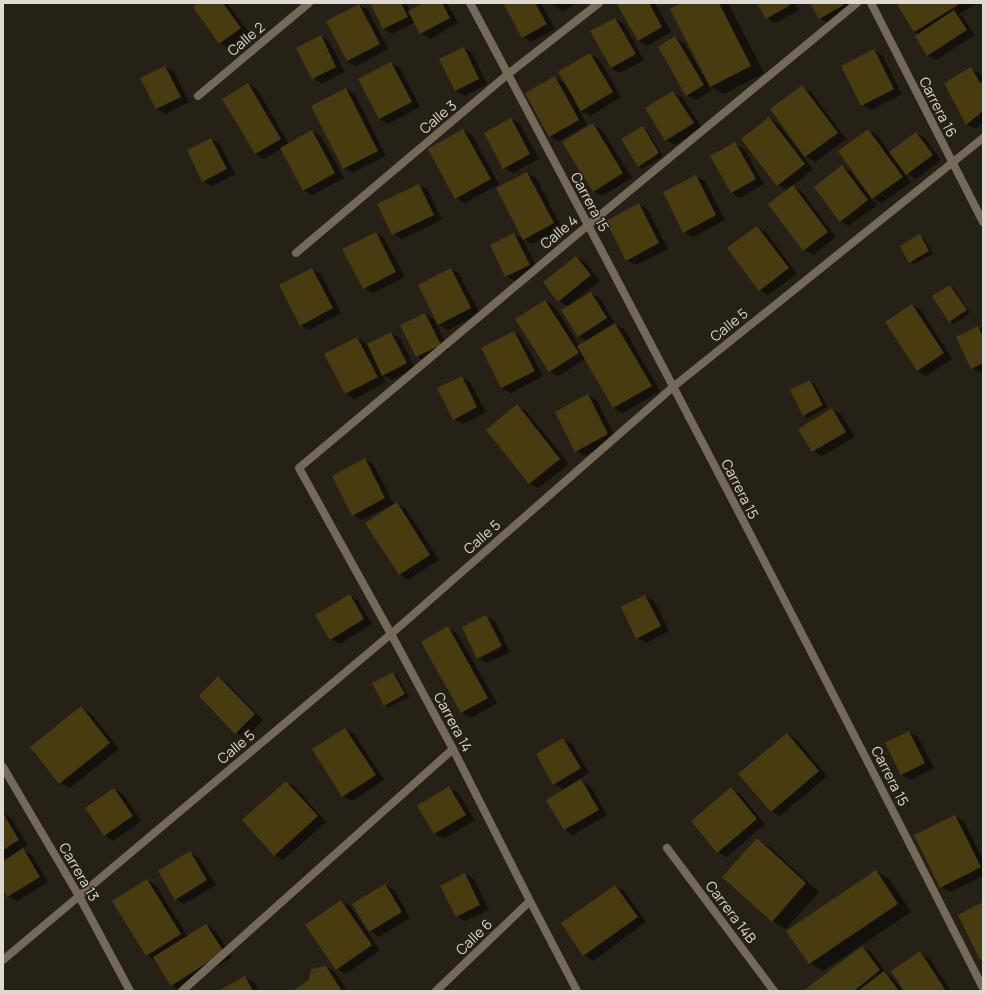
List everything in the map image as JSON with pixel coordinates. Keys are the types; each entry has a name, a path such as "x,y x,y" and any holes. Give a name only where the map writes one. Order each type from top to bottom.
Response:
{"street":[{"name":"Calle 2","path":"198,96 310,3"},
{"name":"Carrera 15","path":"470,3 673,387 899,822 983,988"},
{"name":"Calle 3","path":"296,253 508,74 599,3"},
{"name":"Calle 4","path":"300,468 588,226 857,3"},
{"name":"Carrera 16","path":"871,3 983,222"},
{"name":"Calle 5","path":"3,960 392,634 673,387 983,138"},
{"name":"Carrera 14","path":"300,468 392,634 453,749 574,989"},
{"path":"182,991 453,749"},
{"name":"Carrera 13","path":"3,767 79,896 130,991"},
{"name":"Carrera 14B","path":"667,848 774,991"},
{"name":"Calle 6","path":"436,991 530,901"}],"building":[{"path":"199,3 223,3 241,28 219,44 193,7"},
{"path":"370,3 401,3 408,17 383,29"},
{"path":"423,3 442,3 450,18 420,34 408,11"},
{"path":"503,3 535,3 547,24 522,38"},
{"path":"649,3 662,27 638,41 617,4"},
{"path":"681,3 719,3 751,66 710,87 670,9"},
{"path":"757,3 789,3 790,5 766,19"},
{"path":"810,3 843,3 844,5 819,19"},
{"path":"896,3 961,3 914,32"},
{"path":"359,4 380,44 347,61 326,21"},
{"path":"954,10 967,30 927,56 915,36"},
{"path":"615,18 636,54 611,68 590,31"},
{"path":"321,35 336,67 312,79 296,48"},
{"path":"675,36 704,85 686,96 658,47"},
{"path":"464,47 479,79 455,91 439,59"},
{"path":"874,49 894,89 861,106 841,66"},
{"path":"590,53 613,92 581,111 558,72"},
{"path":"391,62 412,102 379,119 358,79"},
{"path":"165,66 181,97 156,109 140,78"},
{"path":"971,67 980,83 983,81 983,111 966,125 944,83"},
{"path":"555,76 579,120 549,137 525,93"},
{"path":"248,83 281,139 255,154 222,99"},
{"path":"802,85 838,133 805,157 770,109"},
{"path":"346,88 378,151 343,169 311,106"},
{"path":"673,91 694,123 665,141 645,108"},
{"path":"769,117 805,164 777,186 741,139"},
{"path":"511,118 530,154 503,169 484,133"},
{"path":"593,123 623,173 593,192 562,142"},
{"path":"643,126 659,153 638,167 621,139"},
{"path":"463,129 491,179 455,199 428,149"},
{"path":"868,129 903,177 872,199 838,151"},
{"path":"312,130 335,173 303,191 280,148"},
{"path":"916,132 933,155 906,175 889,152"},
{"path":"211,138 227,169 202,182 187,150"},
{"path":"735,142 756,179 731,193 710,156"},
{"path":"842,165 868,200 840,222 814,187"},
{"path":"527,172 554,223 523,240 496,188"},
{"path":"696,175 716,215 683,233 663,192"},
{"path":"419,184 434,215 392,235 377,204"},
{"path":"793,185 828,232 803,251 768,204"},
{"path":"639,203 659,243 626,261 606,221"},
{"path":"757,226 789,268 759,291 727,248"},
{"path":"376,232 396,272 363,289 342,249"},
{"path":"514,233 530,265 505,277 490,245"},
{"path":"920,234 929,251 909,263 900,246"},
{"path":"576,256 591,275 558,302 543,282"},
{"path":"312,268 333,308 300,326 279,285"},
{"path":"451,268 471,308 438,325 418,285"},
{"path":"950,285 967,310 949,322 932,296"},
{"path":"591,292 607,318 578,337 561,310"},
{"path":"545,300 579,353 549,372 515,319"},
{"path":"912,304 944,353 917,371 885,322"},
{"path":"425,313 441,345 416,357 400,325"},
{"path":"615,323 652,386 613,408 577,346"},
{"path":"978,326 983,337 983,363 971,369 956,337"},
{"path":"514,331 535,371 501,388 481,348"},
{"path":"391,332 407,363 382,376 367,344"},
{"path":"357,337 378,377 345,394 324,354"},
{"path":"462,376 477,407 453,420 437,388"},
{"path":"810,380 823,405 803,416 790,390"},
{"path":"588,394 608,434 575,452 555,412"},
{"path":"517,404 560,459 529,484 486,430"},
{"path":"832,408 846,432 812,452 798,429"},
{"path":"365,458 385,498 352,516 332,476"},
{"path":"397,502 430,555 399,575 365,523"},
{"path":"350,594 364,619 330,640 315,615"},
{"path":"645,595 661,626 636,639 621,607"},
{"path":"486,615 502,646 477,659 462,627"},
{"path":"448,626 488,698 461,713 421,642"},
{"path":"393,672 405,694 384,706 372,683"},
{"path":"218,676 255,714 235,734 199,696"},
{"path":"81,706 110,743 59,784 30,747"},
{"path":"345,728 376,775 342,797 312,749"},
{"path":"909,731 925,763 901,775 885,743"},
{"path":"787,733 819,771 771,812 738,774"},
{"path":"563,738 581,768 553,785 536,754"},
{"path":"581,779 599,810 564,830 546,800"},
{"path":"286,781 318,816 274,856 242,820"},
{"path":"449,786 466,815 434,834 417,806"},
{"path":"731,787 757,819 717,853 691,821"},
{"path":"114,788 133,816 104,836 85,808"},
{"path":"3,813 19,840 3,850"},
{"path":"955,815 981,867 940,888 914,835"},
{"path":"757,838 806,883 772,922 722,877"},
{"path":"23,848 40,877 7,897 3,889 3,861"},
{"path":"190,851 207,880 175,900 158,871"},
{"path":"876,870 898,904 809,964 786,931"},
{"path":"465,873 480,905 456,917 440,886"},
{"path":"147,879 181,934 146,956 112,901"},
{"path":"385,884 402,912 369,932 352,904"},
{"path":"615,885 638,917 583,956 561,923"},
{"path":"341,900 372,945 336,970 305,925"},
{"path":"983,902 983,959 980,960 958,915"},
{"path":"206,924 224,952 171,986 153,957"},
{"path":"862,946 880,970 854,991 803,991"},
{"path":"920,951 946,991 904,991 891,971"},
{"path":"326,966 342,991 292,991 309,980 311,969"},
{"path":"884,971 899,991 858,991"},
{"path":"245,976 253,991 218,991"}]}
